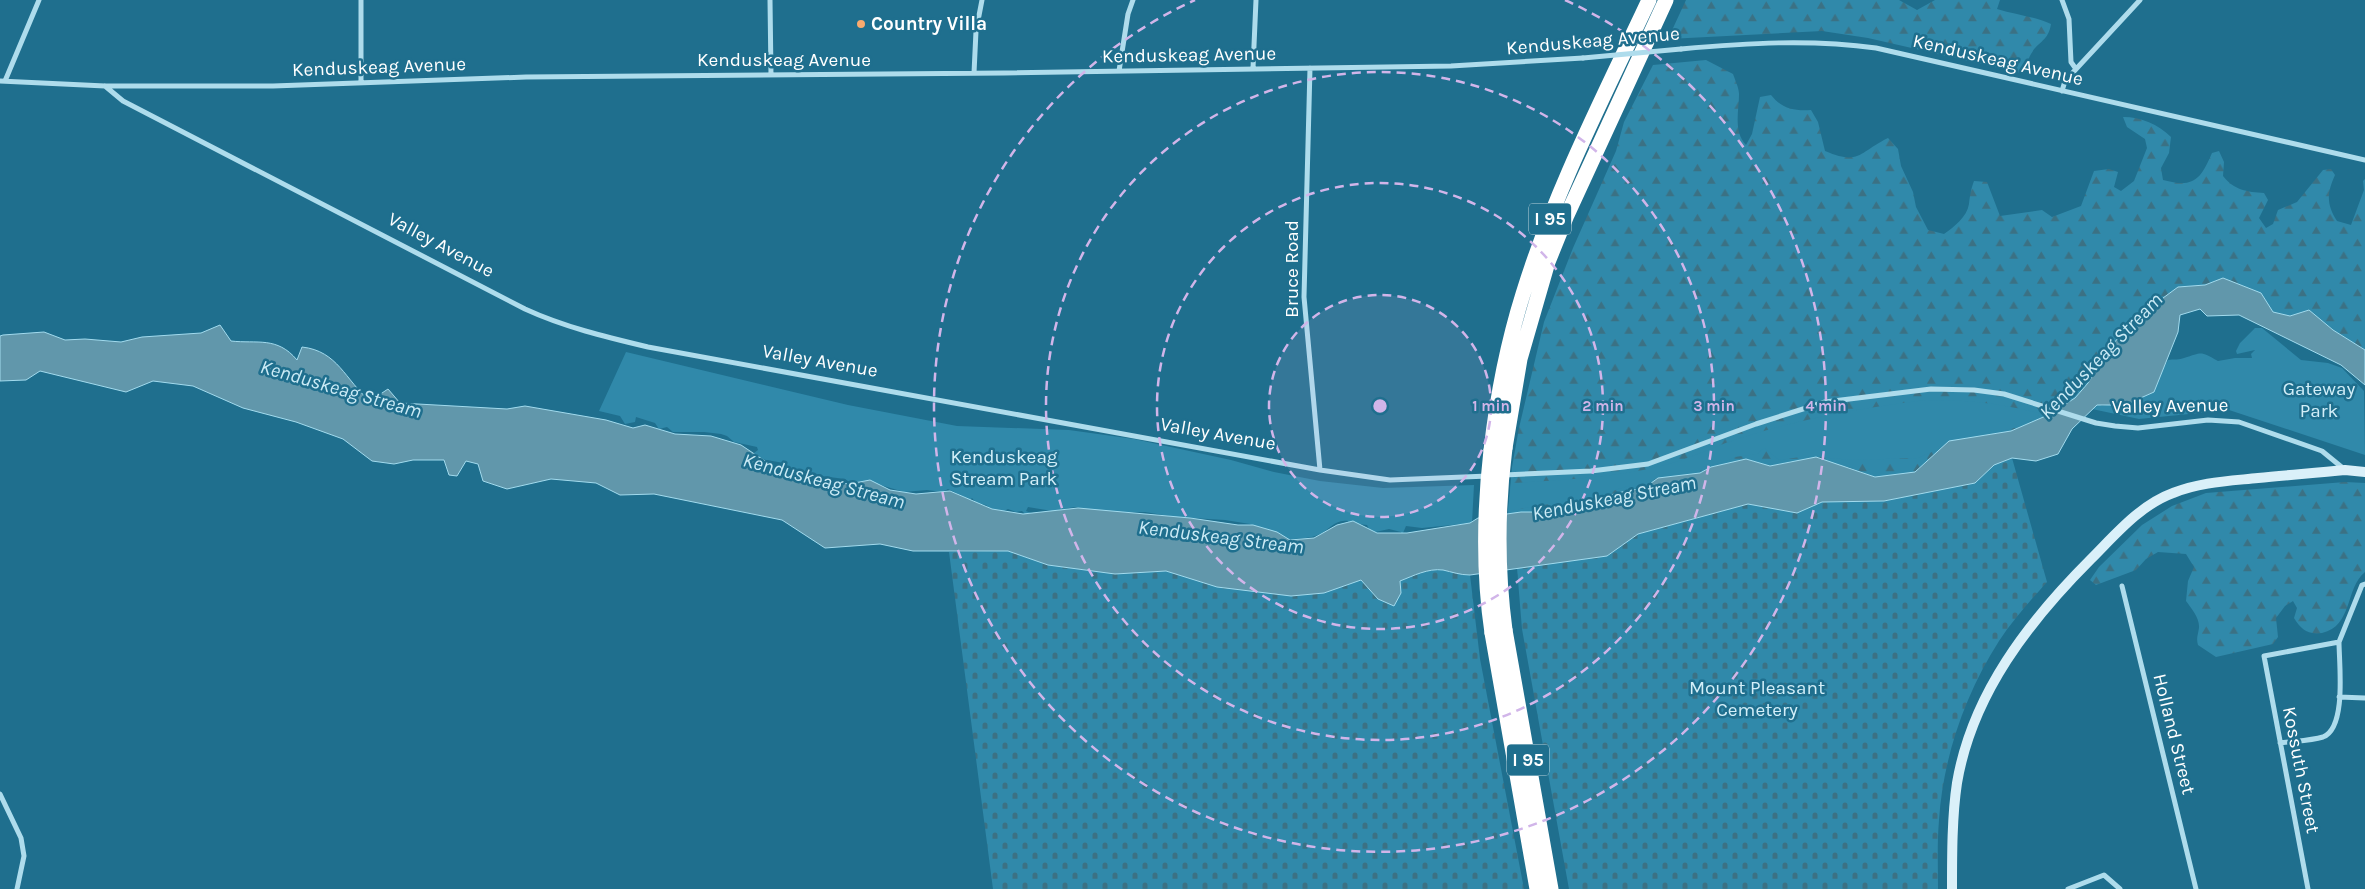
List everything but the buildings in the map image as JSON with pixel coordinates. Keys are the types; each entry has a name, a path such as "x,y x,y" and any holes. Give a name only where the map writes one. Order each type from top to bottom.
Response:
{"highway":[{"name":"I 95","path":"1537,889 1499,632 1500,497 1498,449 1506,360 1528,277 1568,176 1649,0"},
{"name":"I 95","path":"1498,449 1523,343 1548,262 1567,215 1666,0"},
{"name":"I 95","path":"1499,632 1551,889"}],"street":[{"path":"3,81 39,0"},
{"path":"361,0 361,82"},
{"path":"770,0 771,75"},
{"path":"974,73 976,31 982,0"},
{"path":"1119,71 1128,14 1133,0"},
{"path":"1253,68 1256,0"},
{"path":"2062,0 2069,19 2071,62 2076,69"},
{"path":"2062,91 2065,81 2140,0"},
{"name":"Kenduskeag Avenue","path":"3,81 104,86 273,86 516,77 974,73 1473,65 1776,42 1842,44 1917,56 2365,160"},
{"name":"Bruce Road","path":"1310,68 1304,297 1320,470"},
{"name":"Valley Avenue","path":"104,86 123,101 516,304 572,327 648,347 1320,470 1390,480 1591,471 1648,464 1756,424 1826,402 1932,388 2004,394 2096,423 2138,428 2208,420 2239,422 2322,451 2345,470"},
{"path":"1952,889 1957,783 1973,723 1986,694 2007,660 2042,611 2078,572 2150,504 2171,493 2209,482 2345,470 2365,472"},
{"path":"2280,743 2324,736 2335,725 2339,712 2339,642 2362,585 2365,584"},
{"name":"Holland Street","path":"2122,586 2196,889"},
{"name":"Kossuth Street","path":"2308,889 2264,656 2339,642"},
{"path":"2339,697 2365,698"},
{"path":"0,794 21,838 24,856 17,889"},
{"path":"2068,889 2104,875 2120,889"}],"green space":[{"path":"1686,0 1899,0 1917,10 1935,0 2000,0 1997,9 2051,24 2048,34 2034,50 2021,73 1868,38 1822,31 1668,39"},
{"path":"1706,60 1733,74 1739,92 1739,134 1746,145 1752,134 1760,97 1771,95 1775,100 1789,108 1811,110 1818,122 1825,151 1853,157 1888,138 1898,149 1901,166 1913,192 1916,207 1928,230 1944,234 1956,225 1966,213 1974,181 1987,182 2000,216 2042,210 2052,217 2081,206 2094,171 2109,169 2118,172 2114,187 2121,191 2134,181 2147,148 2145,139 2127,127 2123,117 2149,122 2161,128 2171,137 2169,153 2161,168 2163,180 2182,183 2194,180 2204,170 2212,153 2219,151 2224,162 2223,176 2227,181 2241,189 2264,193 2268,200 2259,218 2266,228 2273,224 2278,210 2297,202 2323,170 2331,169 2335,175 2330,187 2329,204 2337,221 2351,225 2364,190 2363,181 2365,179 2365,350 2333,330 2309,310 2290,316 2273,312 2261,293 2223,278 2205,285 2178,287 2163,298 2155,310 2134,320 2112,345 2076,398 2048,415 2011,431 1949,441 1915,472 1875,477 1848,467 1793,461 1770,466 1746,459 1711,467 1700,473 1658,478 1644,489 1630,490 1542,512 1508,514 1512,467 1519,428 1544,322 1573,248 1616,151 1624,122 1653,65"},
{"name":"Gateway Park","path":"2255,328 2262,328 2301,360 2328,363 2342,368 2364,391 2365,455 2229,410 2139,419 2092,409 2096,403 2102,406 2136,400 2149,394 2168,360 2201,354 2208,355 2218,361 2252,358 2251,354 2255,350 2237,354 2236,351 2240,343"},
{"name":"Kenduskeag Stream Park","path":"626,352 848,405 957,426 1069,430 1134,439 1320,481 1383,488 1474,485 1472,523 1422,528 1406,526 1401,534 1401,532 1389,529 1371,533 1367,525 1343,521 1335,523 1318,535 1308,538 1290,539 1289,543 1254,528 1250,524 1225,520 1175,517 1145,512 1106,513 1075,507 1052,511 1028,507 1026,511 1031,513 1026,515 1022,511 1016,512 1008,509 1002,512 990,509 986,505 976,503 972,498 970,500 948,489 942,492 927,490 904,492 867,481 851,483 845,479 797,473 784,463 760,459 754,453 758,450 757,447 734,442 721,434 673,432 667,427 659,429 655,423 636,417 635,422 625,424 620,416 599,411"},
{"path":"1926,400 1984,403 2042,414 2022,426 1952,443 1918,458 1852,460 1808,456 1779,460 1764,448 1757,454 1735,457 1726,462 1703,467 1698,474 1677,474 1657,478 1644,486 1625,487 1585,498 1584,501 1580,499 1508,511 1511,483 1587,478 1643,470 1672,463 1736,439 1792,423 1858,410"},
{"name":"Mount Pleasant Cemetery","path":"2012,458 2047,582 1999,641 1976,683 1958,727 1945,773 1941,797 1938,837 1938,889 1569,889 1522,629 1517,568 1607,556 1638,534 1748,504 1797,513 1822,502 1884,501 1975,483 1994,465"},
{"path":"2345,482 2365,483 2365,572 2354,587 2344,615 2339,623 2332,629 2322,633 2308,632 2299,625 2294,618 2297,608 2293,601 2285,606 2276,618 2278,637 2273,644 2216,657 2198,645 2199,624 2195,613 2186,601 2188,581 2194,567 2186,554 2158,552 2146,559 2136,570 2096,585 2090,580 2099,567 2142,525 2172,506 2206,493"},
{"path":"1008,551 1048,565 1115,574 1166,571 1217,587 1324,593 1361,580 1378,599 1401,593 1400,581 1426,571 1443,570 1470,575 1480,659 1524,889 993,889 949,552"}],"water":[{"name":"Kenduskeag Stream","path":"2223,278 2261,293 2273,312 2290,316 2309,310 2333,330 2365,350 2365,385 2341,365 2239,315 2207,316 2200,309 2180,315 2178,332 2154,392 2125,405 2097,405 2072,429 2058,454 2036,461 2012,458 1994,465 1975,483 1884,501 1822,502 1797,513 1748,504 1638,534 1607,556 1470,575 1443,570 1426,571 1400,581 1401,593 1394,606 1378,599 1361,580 1324,593 1291,596 1217,587 1166,571 1115,574 1048,565 1008,551 913,551 880,544 825,548 782,520 654,494 620,495 596,483 551,479 507,489 483,481 478,464 466,461 457,476 449,475 444,460 413,460 394,464 372,461 343,439 296,422 243,408 193,386 153,381 126,392 40,371 26,380 0,381 0,336 3,335 44,332 65,340 85,339 121,342 142,337 201,333 220,325 231,341 274,344 282,347 297,360 302,347 324,354 333,360 370,401 388,389 400,403 507,409 525,406 606,420 633,428 645,425 675,434 711,436 741,445 765,461 799,477 849,484 870,480 890,490 916,494 950,491 992,509 1023,514 1078,508 1253,525 1277,532 1290,540 1314,538 1337,525 1353,521 1377,533 1407,533 1470,523 1478,518 1521,512 1543,512 1630,490 1643,489 1658,478 1700,473 1711,467 1746,459 1770,466 1816,457 1875,477 1915,472 1949,441 2011,431 2048,415 2075,398 2088,383 2112,345 2134,320 2155,310 2163,298 2178,287 2205,285"}],"place":[{"name":"Country Villa","path":"861,24"}]}
